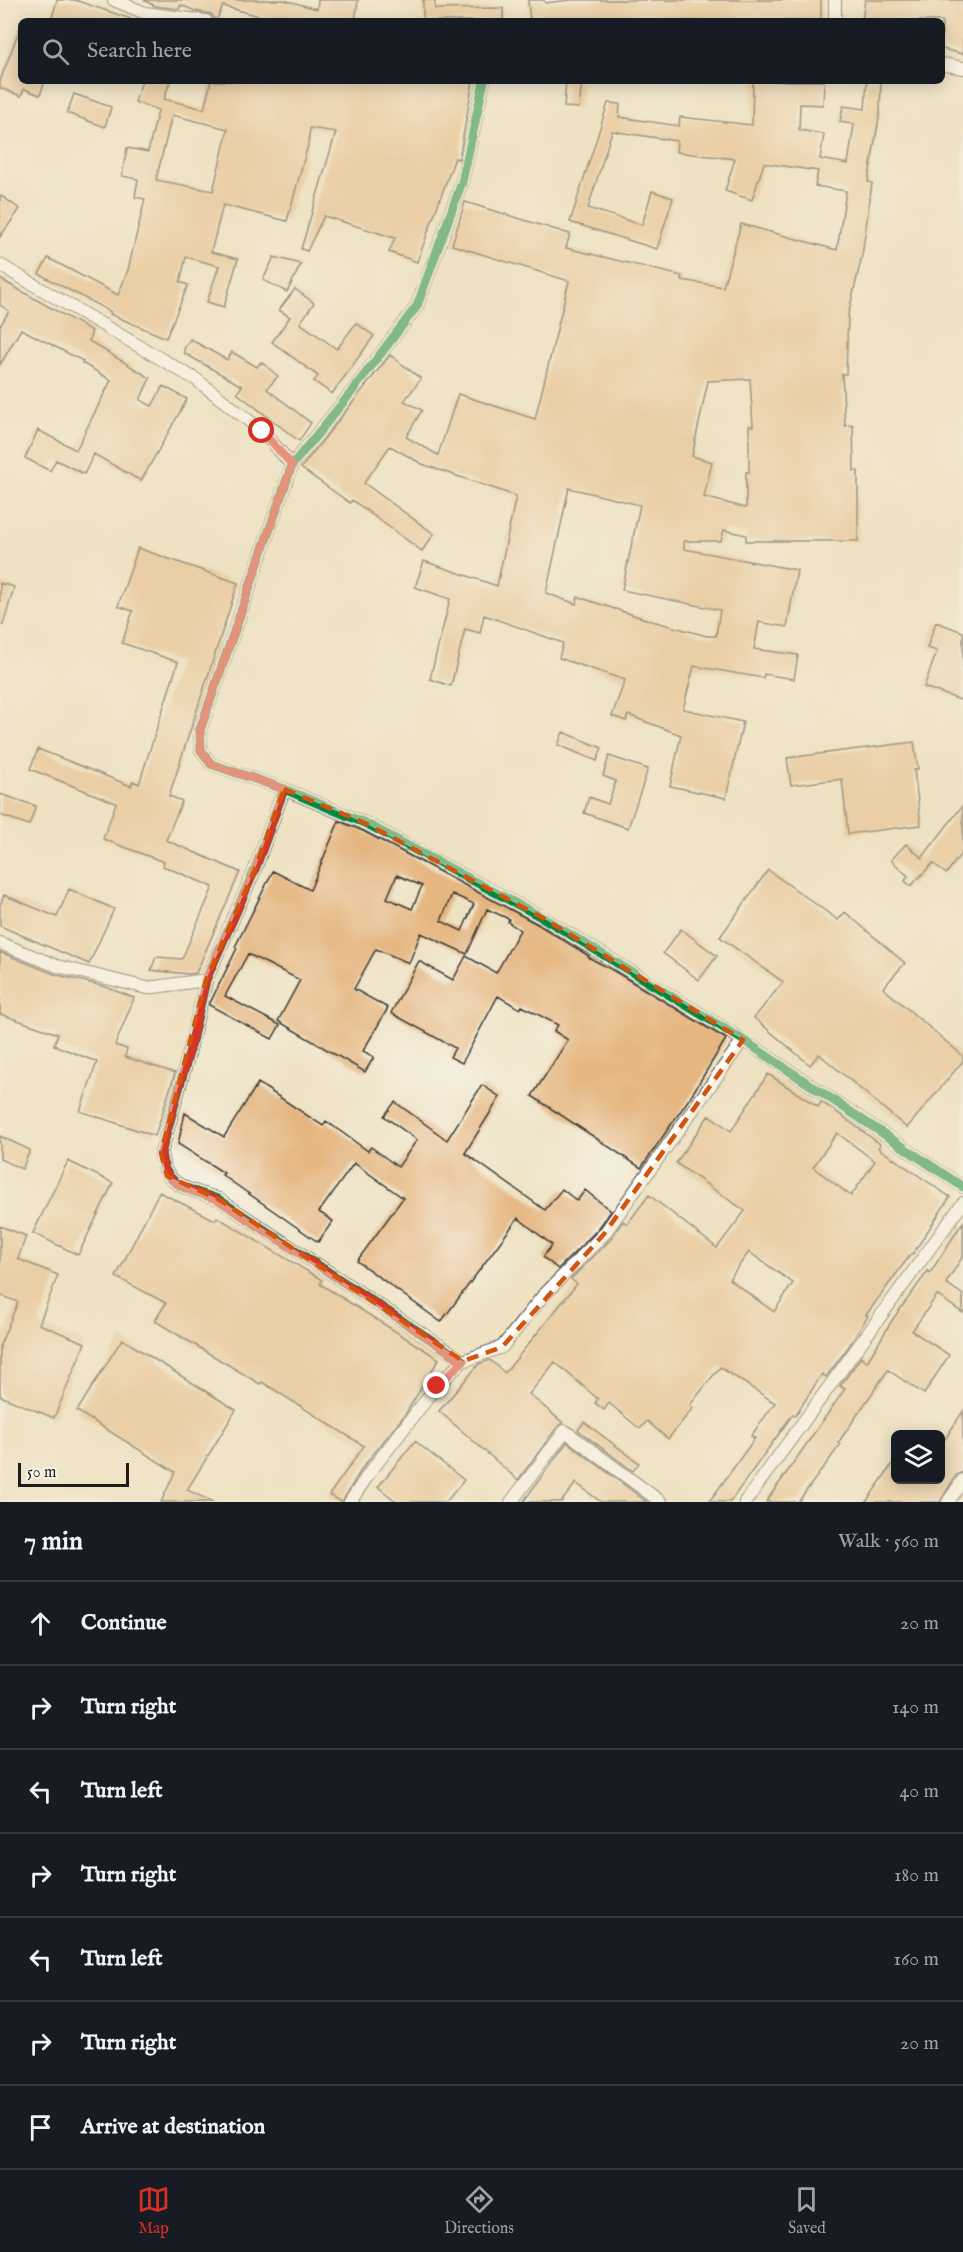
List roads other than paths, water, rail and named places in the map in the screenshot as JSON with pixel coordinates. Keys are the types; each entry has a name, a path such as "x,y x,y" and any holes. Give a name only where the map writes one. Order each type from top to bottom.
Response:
{"street":[{"path":"114,0 145,13 184,18"},
{"path":"835,0 835,18"},
{"path":"945,65 963,68"},
{"path":"483,84 462,182 417,306 292,465 200,730 201,750 211,764 284,789 367,824 543,918 743,1040 963,1187"},
{"path":"0,266 197,380 262,431 292,465"},
{"path":"284,789 255,870 206,980 190,1049 161,1153 162,1163 167,1176 175,1184 218,1200 463,1361"},
{"path":"0,943 57,966 147,988 206,980"},
{"path":"350,1502 370,1472 437,1386 463,1361 502,1347 542,1297 604,1234 743,1040"},
{"path":"745,1502 963,1203"},
{"path":"511,1502 565,1431 661,1502"},
{"path":"948,1502 963,1480"}]}
